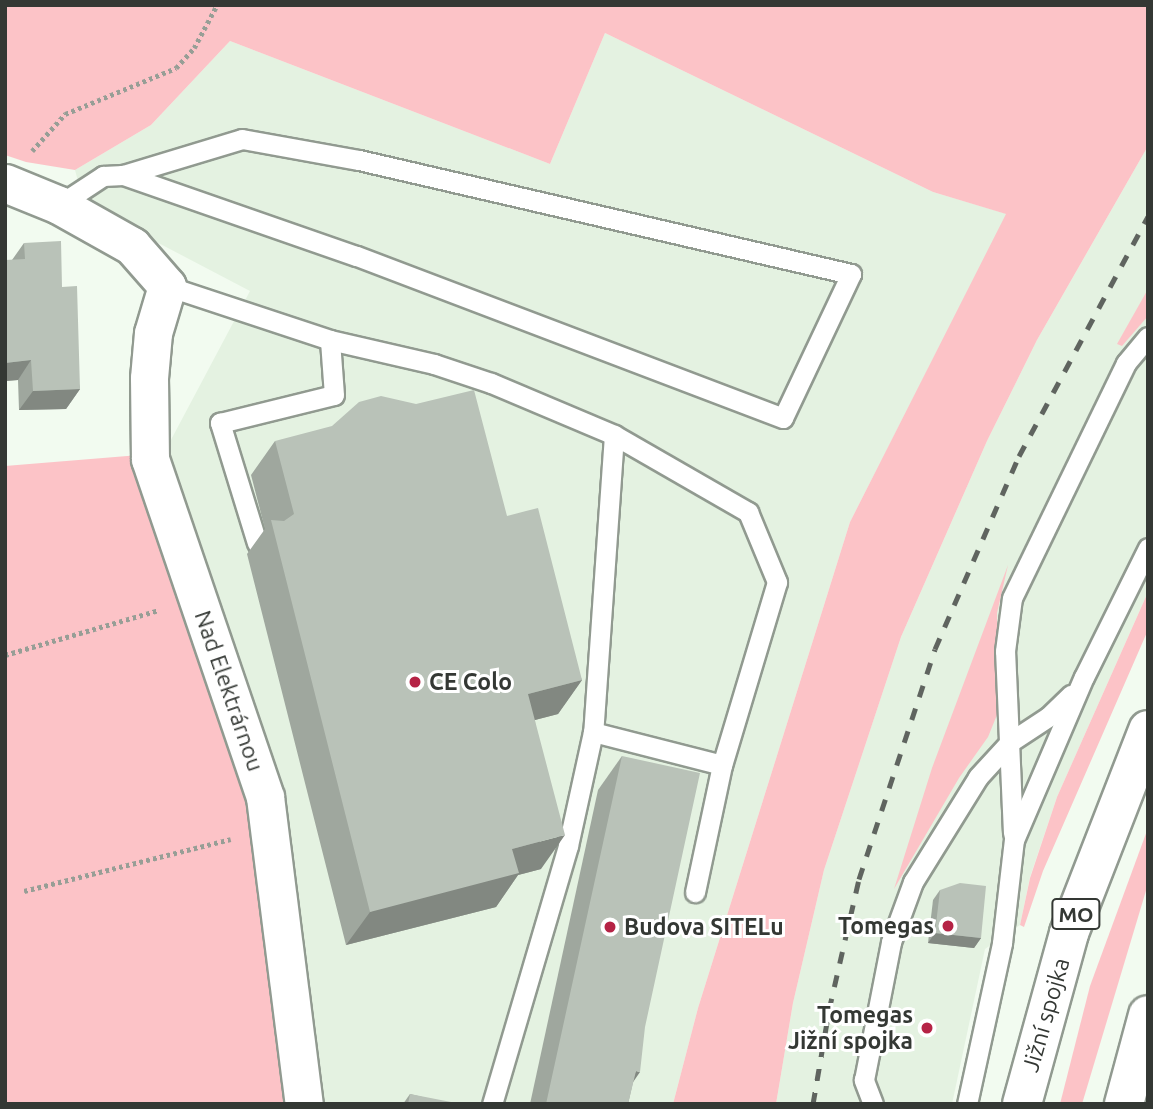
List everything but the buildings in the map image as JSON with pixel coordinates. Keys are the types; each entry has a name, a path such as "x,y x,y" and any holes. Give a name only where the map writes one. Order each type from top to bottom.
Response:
{"highway":[{"name":"Jižní spojka","path":"1022,1104 1069,933 1148,730"},
{"path":"1124,1104 1148,1015"}],"street":[{"path":"10,184 59,205 132,246 167,286"},
{"name":"Nad Elektrárnou","path":"167,286 153,333 149,378 150,459 265,797 304,1104"}],"lane":[{"path":"59,205 103,176 123,175 243,139 359,160 851,274 783,418 356,256 123,175"},
{"path":"167,286 330,340 480,379 614,435 748,512 777,582 722,765 695,892"},
{"path":"967,1104 1002,943 1014,840 1005,651 1012,598 1126,363 1148,337"},
{"path":"257,543 220,423 334,395 330,340"},
{"path":"492,1104 568,846 593,732 614,435"},
{"path":"1014,840 1084,677 1148,548"},
{"path":"862,1104 864,1080 900,912 954,812 1010,741 1066,702 1084,677"},
{"path":"593,732 722,765"},
{"path":"864,1080 873,1104"}],"path":[{"path":"10,184 39,139 56,121 75,108 176,68 194,48 218,5"},
{"path":"5,655 198,598"},
{"path":"24,891 269,829"}],"shaded area":[{"path":"5,5 1148,5 1148,146 1037,340 987,441 901,637 824,870 793,1003 776,1104 673,1104 698,1008 850,522 1006,214 933,192 605,33 550,164 230,41 151,125 75,170 26,162 5,155"},
{"path":"605,33 933,192 1007,214 850,522 698,1008 673,1104 319,1104 164,453 250,291 84,204 75,170 151,125 230,41 550,164"},
{"path":"1148,146 1148,592 1057,797 1030,877 1020,925 985,949 952,1104 776,1104 793,1003 824,870 901,637 987,441 1037,340"},
{"path":"1148,289 1148,316 1122,346 1117,344"},
{"path":"164,453 319,1104 5,1104 5,466"},
{"path":"1008,565 997,613 999,710 988,737 959,778 894,889 932,768"},
{"path":"1148,592 1148,630 1043,871 1024,927 1020,925 1030,878 1057,797"},
{"path":"1148,828 1148,884 1082,1104 1060,1104 1090,986"}],"railway":[{"path":"813,1104 829,1010 859,879 935,649 1019,456 1148,216"}],"place":[{"name":"CE Colo","path":"415,682"},
{"name":"Tomegas","path":"948,926"},
{"name":"Budova SITELu","path":"610,927"},
{"name":"Tomegas Jižní spojka","path":"927,1028"}]}
